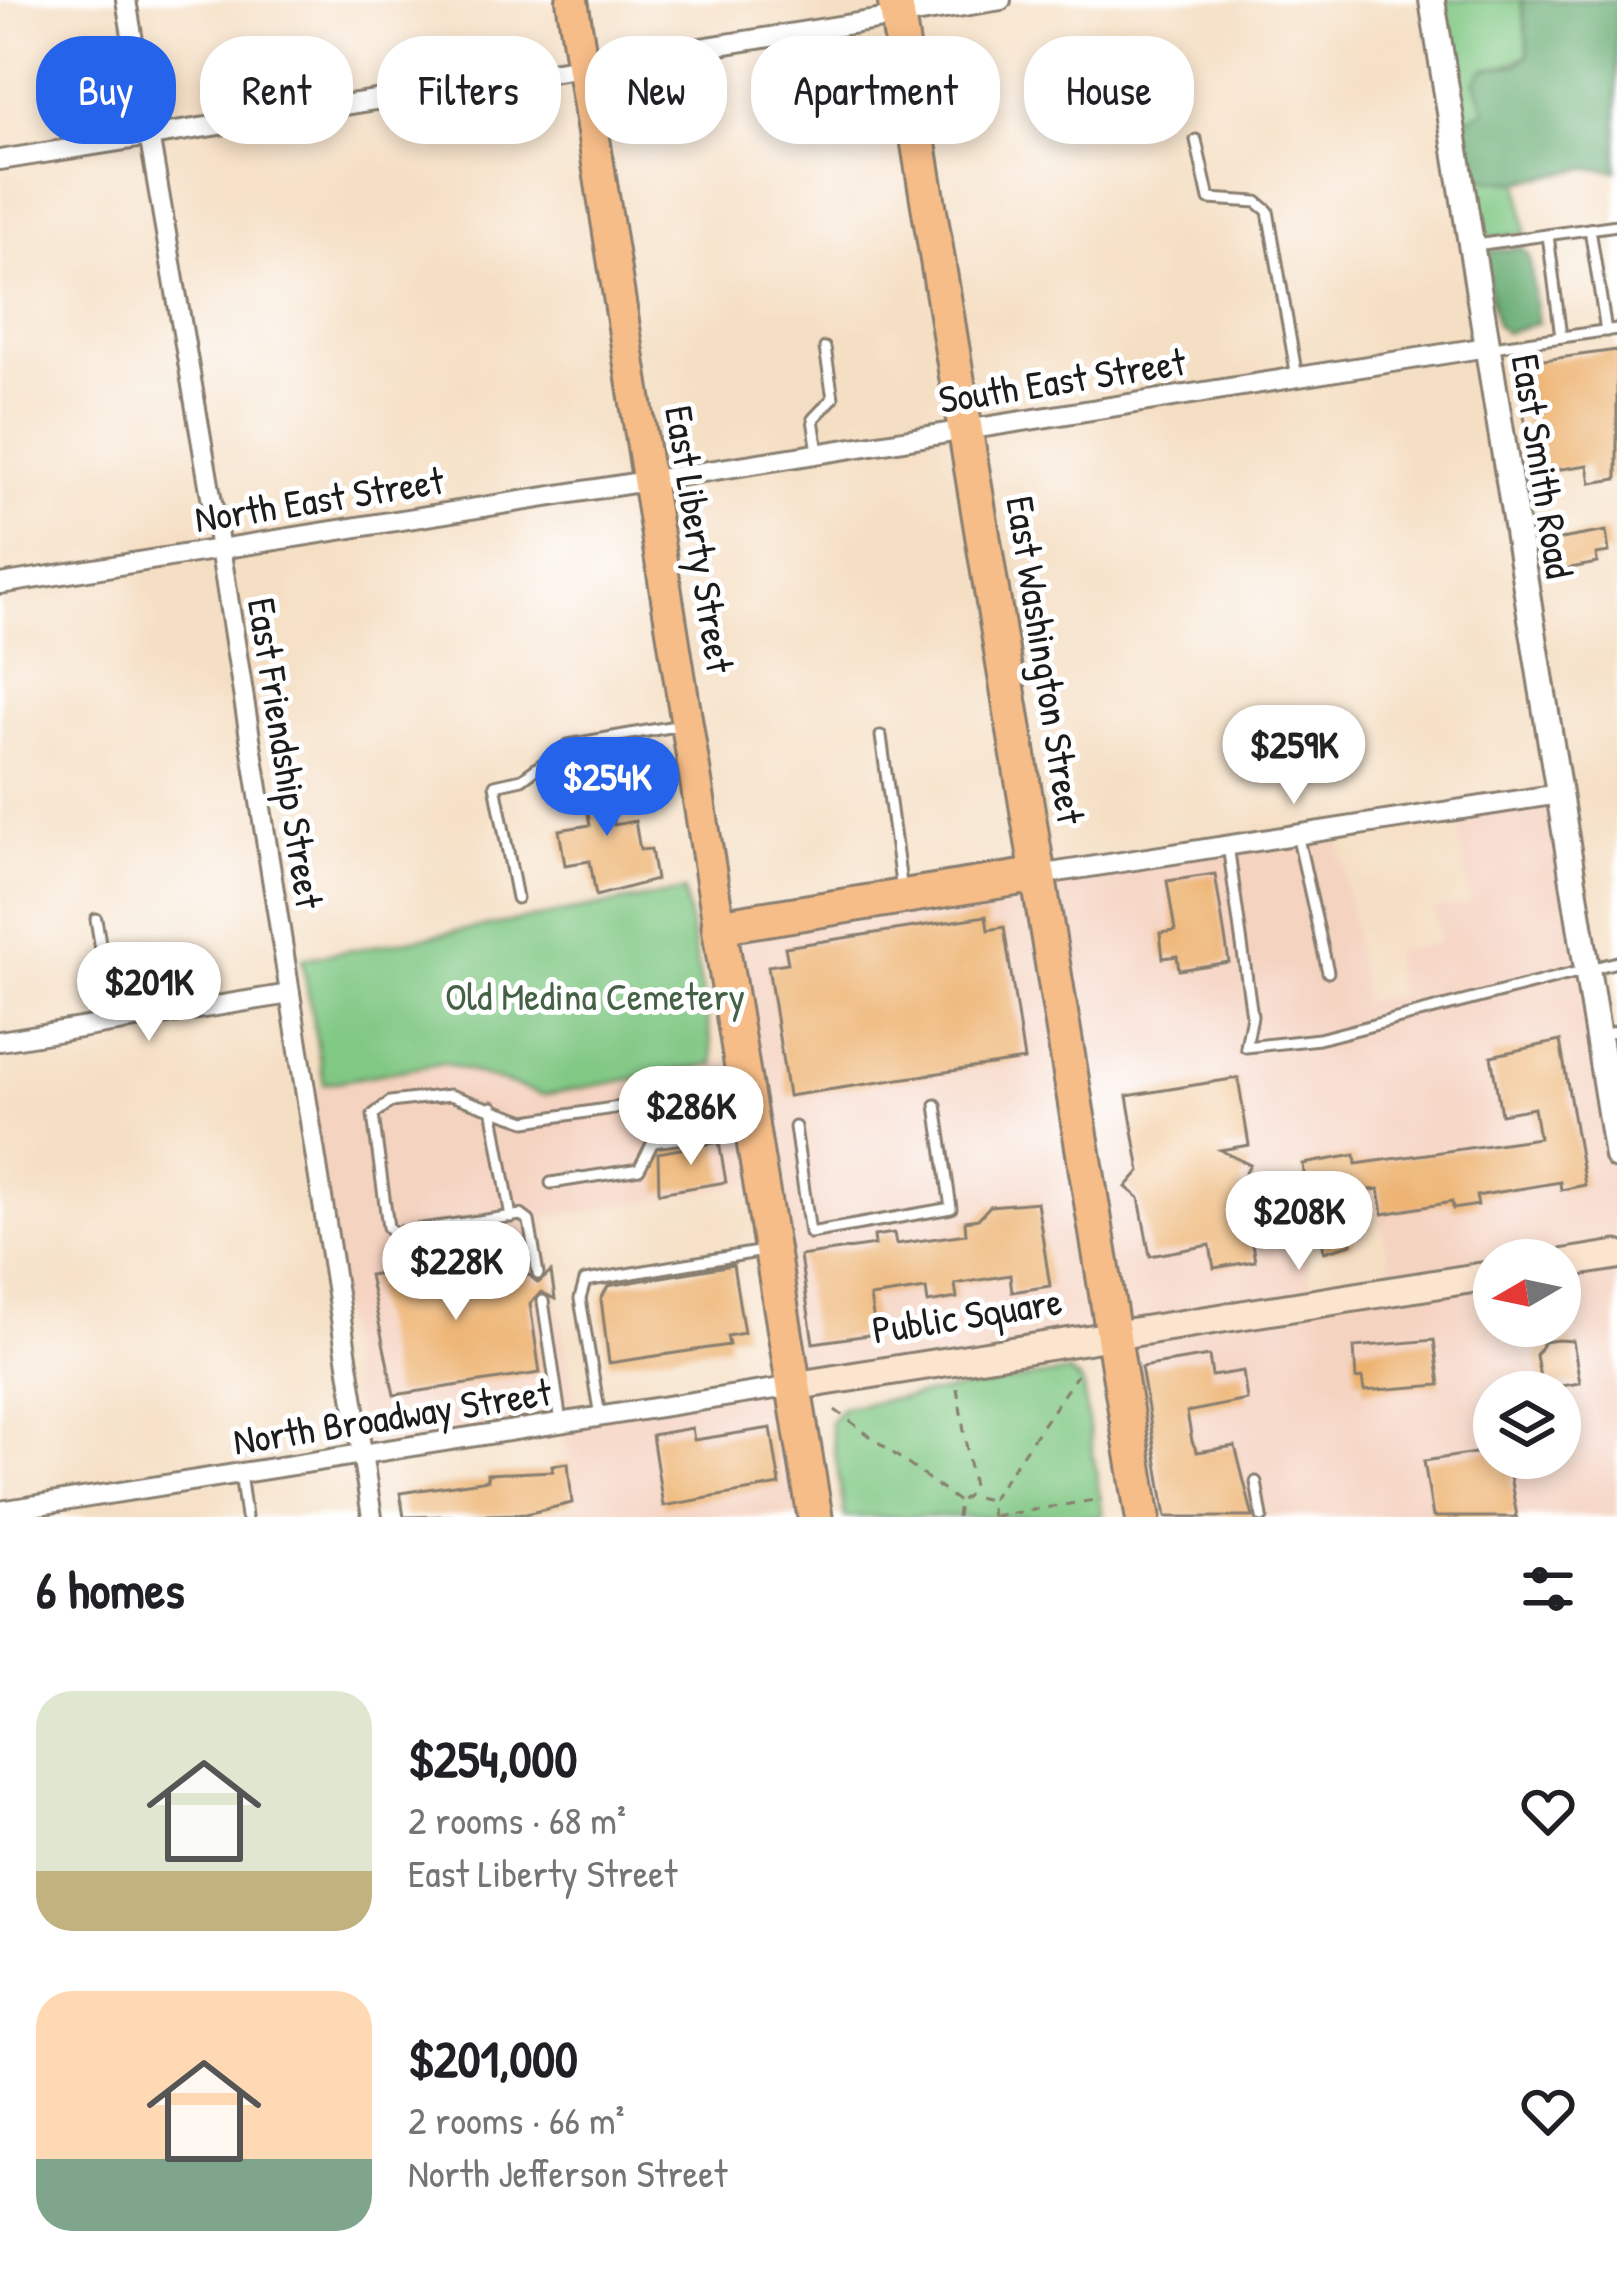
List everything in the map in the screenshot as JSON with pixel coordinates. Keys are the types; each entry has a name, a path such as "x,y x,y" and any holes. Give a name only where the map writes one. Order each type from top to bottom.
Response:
{"highway":[{"name":"East Washington Street","path":"897,8 1113,1334"},
{"path":"719,926 1038,874"},
{"name":"East Liberty Street","path":"719,926 815,1517"},
{"name":"Public Square","path":"1113,1334 1143,1517"}],"main road":[{"name":"East Liberty Street","path":"572,0 719,926"},
{"path":"1581,1261 1617,1256"},
{"path":"1113,1334 1473,1278"},
{"name":"Public Square","path":"794,1386 1113,1334"}],"street":[{"name":"East Friendship Street","path":"126,0 132,36"},
{"path":"176,133 583,68 897,8 1001,0"},
{"name":"East Smith Road","path":"1432,0 1588,969 1607,1034 1617,1156"},
{"path":"0,160 104,144"},
{"name":"East Friendship Street","path":"150,144 372,1517"},
{"name":"South East Street","path":"648,479 1487,347"},
{"name":"North East Street","path":"0,584 648,479"},
{"path":"1038,874 1559,794"},
{"path":"0,1041 290,994"},
{"name":"North Broadway Street","path":"0,1511 58,1509 240,1473 794,1386"}],"lane":[{"path":"1196,140 1209,199 1257,202 1268,211 1297,377"},
{"path":"1471,245 1617,225"},
{"path":"1487,347 1611,330 1590,229"},
{"path":"1548,235 1561,337"},
{"path":"818,452 813,419 833,398 825,348"},
{"path":"517,898 495,785 522,779 568,745 687,724"},
{"path":"881,736 903,896"},
{"path":"1298,834 1328,972"},
{"path":"1228,845 1252,1016 1246,1047 1318,1039 1617,962"},
{"path":"96,919 113,1023"},
{"path":"538,1274 529,1221 511,1217 402,1236 388,1227 373,1115 390,1102 433,1094 492,1107 526,1121 744,1088"},
{"path":"795,1127 810,1232 951,1208 936,1105"},
{"path":"492,1107 511,1217"},
{"path":"551,1184 638,1169 653,1142 751,1129"},
{"path":"600,1416 580,1299 585,1281 770,1250"},
{"path":"543,1301 561,1422"},
{"path":"240,1473 246,1517"},
{"path":"1256,1482 1262,1517"}],"path":[{"path":"1077,1375 990,1501 992,1517 1101,1499"},
{"path":"957,1388 974,1493"},
{"path":"836,1410 959,1502"},
{"path":"974,1493 990,1501"},
{"path":"959,1502 974,1493"},
{"path":"957,1517 959,1502"}],"shaded area":[{"path":"1559,794 1617,1156 1617,1517 1143,1517 1113,1335 794,1386 815,1517 526,1517 577,1506 561,1422 362,1453 305,1089 444,1063 715,1064 739,1059 719,926 1337,828 1364,1002 1397,996 1392,952 1440,943 1434,909 1470,904 1455,810","holes":["1354,1156 1362,1193 1376,1192 1394,1290 1314,1303 1292,1166","759,1182 793,1386 578,1419 545,1218"]}],"green space":[{"path":"1443,0 1521,0 1529,54 1476,81 1486,111 1463,121"},
{"path":"1521,0 1617,0 1617,171 1587,168 1519,182 1472,178 1463,121 1486,110 1476,81 1484,69 1516,65 1529,54"},
{"path":"1472,178 1519,182 1526,233 1493,238 1480,232"},
{"path":"1521,247 1529,255 1538,323 1505,333 1496,325 1484,258 1492,251"},
{"name":"Old Medina Cemetery","path":"684,891 715,1064 543,1095 444,1063 324,1084 302,959"},
{"path":"1068,1372 1082,1382 1103,1517 845,1517 830,1422 843,1407"}],"building":[{"path":"1617,350 1617,479 1591,483 1588,465 1535,473 1514,364"},
{"path":"1606,531 1609,552 1596,554 1597,563 1555,571 1550,541"},
{"path":"616,766 621,793 609,795 614,825 635,821 640,850 651,849 656,880 596,896 590,861 565,865 559,830 590,825 581,772"},
{"path":"1215,874 1229,962 1179,970 1177,956 1163,958 1160,933 1175,931 1167,881"},
{"path":"986,916 988,930 1004,927 1024,1060 788,1096 768,966 788,963 785,947"},
{"path":"1560,1041 1585,1185 1561,1190 1560,1182 1476,1196 1478,1205 1453,1209 1452,1202 1383,1214 1379,1189 1348,1193 1352,1244 1324,1252 1319,1221 1310,1222 1303,1164 1355,1155 1356,1164 1539,1138 1534,1108 1501,1114 1491,1056"},
{"path":"1238,1078 1249,1145 1220,1150 1250,1165 1241,1182 1255,1261 1214,1268 1210,1245 1150,1256 1139,1198 1126,1187 1140,1171 1127,1096"},
{"path":"719,1142 726,1182 659,1193 658,1153"},
{"path":"1037,1202 1050,1286 1012,1292 1010,1275 955,1284 957,1298 928,1303 926,1289 870,1297 876,1334 813,1343 800,1256 875,1245 874,1236 894,1233 896,1244 966,1234 965,1221 978,1219 990,1206"},
{"path":"479,1247 484,1282 529,1275 538,1283 551,1272 555,1299 541,1292 530,1304 540,1373 394,1395 369,1275 436,1265 434,1253"},
{"path":"733,1265 744,1333 727,1336 729,1345 609,1363 601,1299 608,1286"},
{"path":"1434,1340 1440,1385 1364,1391 1362,1378 1356,1379 1354,1347"},
{"path":"1541,1347 1574,1347 1578,1371 1539,1371 1536,1355"},
{"path":"1209,1356 1212,1376 1243,1371 1247,1400 1187,1412 1192,1441 1197,1452 1235,1446 1253,1517 1166,1517 1141,1367"},
{"path":"692,1428 694,1440 771,1428 780,1485 663,1506 652,1435"},
{"path":"1473,1453 1473,1479 1511,1479 1517,1517 1433,1517 1424,1461"},
{"path":"568,1463 572,1503 526,1514 404,1517 400,1493 488,1480 487,1474 553,1471 552,1465"}]}
